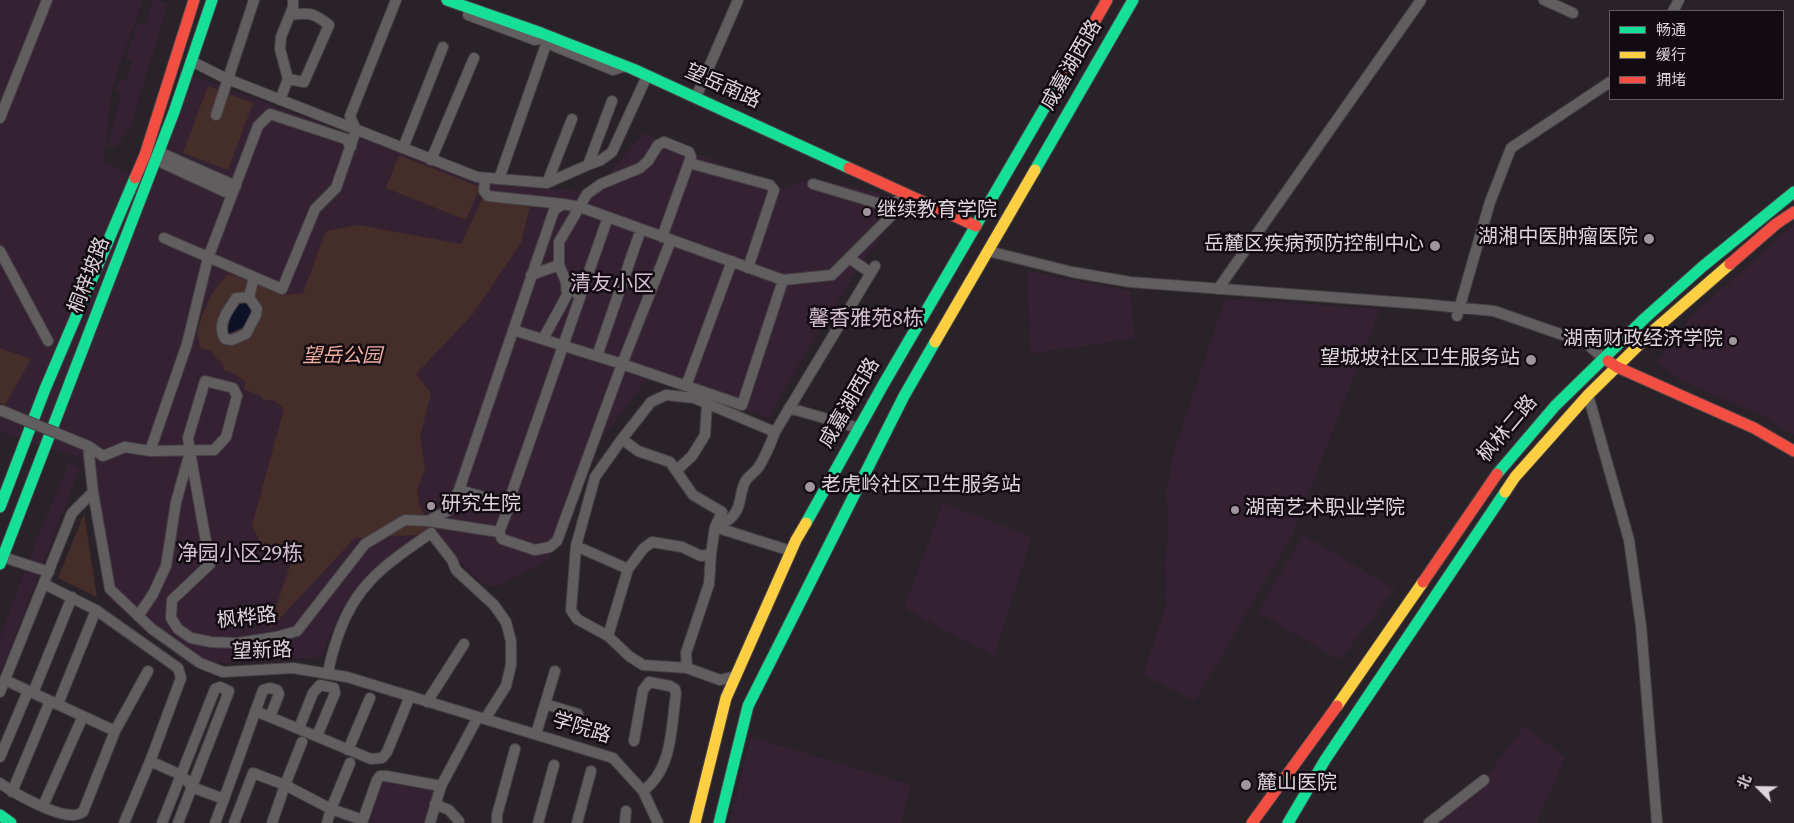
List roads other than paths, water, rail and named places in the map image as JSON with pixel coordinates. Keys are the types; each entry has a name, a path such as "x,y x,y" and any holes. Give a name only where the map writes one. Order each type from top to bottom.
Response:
{"main road":[{"name":"桐梓坡路","path":"0,507 44,389 145,155 194,0"},
{"name":"桐梓坡路","path":"1,560 157,156 212,0"},
{"name":"望岳南路","path":"447,0 549,36 696,96 976,226"},
{"name":"咸嘉湖西路","path":"695,823 726,698 791,551 859,428 1108,0"},
{"name":"咸嘉湖西路","path":"719,823 748,706 904,396 1133,0"},
{"name":"枫林二路","path":"1252,823 1311,744 1502,466 1555,406 1645,318 1702,267 1794,192"},
{"name":"枫林二路","path":"1277,823 1325,760 1515,477 1588,395 1660,325 1776,224 1794,212"},
{"path":"1603,358 1617,367 1754,428 1794,451"},
{"name":"枫林二路","path":"1262,823 1311,744"},
{"name":"枫林二路","path":"1288,823 1325,760"},
{"path":"0,815 11,823"}],"street":[{"path":"0,118 47,0"},
{"path":"216,115 254,0"},
{"path":"280,100 288,78 280,49 281,37 293,8 293,0"},
{"path":"164,238 282,289 315,209 336,188 356,130 350,116 396,0"},
{"path":"696,96 738,0"},
{"path":"1218,289 1421,0"},
{"path":"1544,0 1573,13"},
{"path":"288,78 304,82 329,25 318,16 307,12 290,15"},
{"path":"468,15 535,40 549,36"},
{"path":"499,179 549,36"},
{"path":"403,148 443,47"},
{"path":"431,160 474,58"},
{"path":"191,61 228,79 477,177 547,183 601,160 612,152 647,76"},
{"path":"1459,312 1490,202 1511,148 1609,83"},
{"path":"588,165 612,101"},
{"path":"150,452 187,344 208,258 258,126 270,114 346,139 351,147"},
{"path":"547,183 572,119"},
{"path":"543,339 567,296 566,282 559,265 559,242 587,194 601,184 640,168 648,161 658,145 664,142 689,152 691,157 690,163 667,238 557,542 550,547 536,550 505,541 502,539 500,532 510,504 510,498 608,217"},
{"path":"157,156 234,190"},
{"path":"690,163 770,184 774,190 748,268"},
{"path":"485,178 484,191 488,196 580,207 783,280 832,275 910,197"},
{"path":"813,184 876,203 892,203 910,197"},
{"path":"428,521 449,510 459,490 554,210 563,204"},
{"path":"597,356 641,229"},
{"path":"0,251 48,341"},
{"path":"988,251 1072,272 1130,282 1459,312 1494,312 1586,343 1603,358"},
{"path":"717,523 734,516 746,481 764,460 775,432 873,270 849,258"},
{"path":"686,386 732,261"},
{"path":"531,275 559,265"},
{"path":"249,297 254,277"},
{"path":"513,330 622,364 742,405 783,280"},
{"path":"566,282 580,297"},
{"path":"0,410 88,446 103,456 124,447 150,452 190,452 214,450 226,437 236,396 232,388 205,381 188,438 190,452 176,502 166,566 153,594 138,616"},
{"path":"736,676 720,680 687,668 642,665 629,656 608,636 577,619 571,610 576,546 595,477 622,438 651,402 666,395 694,398 775,432"},
{"path":"1588,395 1629,540 1642,626 1657,823"},
{"path":"676,471 692,456 705,435 707,404"},
{"path":"789,408 859,428"},
{"path":"622,438 638,451 670,462 693,495 722,512 717,523 711,554 709,584 686,653 687,668"},
{"name":"望新路","path":"88,446 93,492 110,590 152,629 200,663 223,672 293,668 347,677 520,730"},
{"name":"枫桦路","path":"190,452 210,564 172,600 172,618 178,629 191,638 211,642 237,643 297,631 365,544 405,520 428,521"},
{"path":"459,490 510,504"},
{"path":"0,692 72,513 93,492"},
{"path":"428,521 500,532"},
{"path":"717,523 791,551"},
{"path":"328,674 330,658 345,616 357,595 372,577 389,562 431,533 452,560 456,570 494,605 506,622 511,641 510,665 506,686 482,718 440,786 430,823"},
{"path":"608,636 628,569 642,549 652,542 682,547 700,556 711,554"},
{"path":"576,546 628,569"},
{"path":"1,560 49,572"},
{"path":"44,584 96,610 178,668 182,678 124,823"},
{"path":"0,757 72,597"},
{"path":"12,792 96,610"},
{"path":"427,702 464,644"},
{"path":"0,783 12,792 60,813 73,816 82,812 115,731 148,671"},
{"path":"536,734 555,671"},
{"path":"5,680 115,731"},
{"path":"634,742 643,690 646,685 649,682 670,686 676,694 666,760 660,774 644,791"},
{"path":"299,728 313,693 320,685 334,688 335,693 317,736"},
{"path":"162,823 215,689 220,687 229,692 178,823"},
{"path":"215,823 263,690 270,688 277,690 279,694 270,717"},
{"path":"255,711 371,759 382,758 388,752 410,696"},
{"path":"348,750 370,698"},
{"path":"545,704 578,714"},
{"path":"44,806 82,716"},
{"name":"学院路","path":"520,730 613,758 644,791 658,823"},
{"path":"272,823 302,742"},
{"path":"499,822 497,815 515,749"},
{"path":"150,761 181,776 193,786 224,799"},
{"path":"327,823 331,808 350,763"},
{"path":"538,823 554,765"},
{"path":"577,823 591,771"},
{"path":"234,823 254,773 363,822 380,776 440,786"},
{"path":"1429,823 1484,780"},
{"path":"435,804 448,810 459,821"},
{"path":"625,823 626,811"}],"water":[{"path":"245,301 250,305 251,314 248,325 228,334 231,314"}],"place":[{"name":"继续教育学院","path":"867,212"},
{"name":"湖湘中医肿瘤医院","path":"1649,239"},
{"name":"岳麓区疾病预防控制中心","path":"1435,246"},
{"name":"湖南财政经济学院","path":"1733,341"},
{"name":"望城坡社区卫生服务站","path":"1531,360"},
{"name":"老虎岭社区卫生服务站","path":"810,487"},
{"name":"研究生院","path":"431,506"},
{"name":"湖南艺术职业学院","path":"1235,510"},
{"name":"麓山医院","path":"1246,785"}],"district":[{"name":"清友小区","path":"612,286"},
{"name":"馨香雅苑8栋","path":"866,321"},
{"name":"净园小区29栋","path":"240,556"}],"park label":[{"name":"望岳公园","path":"342,358"}]}
